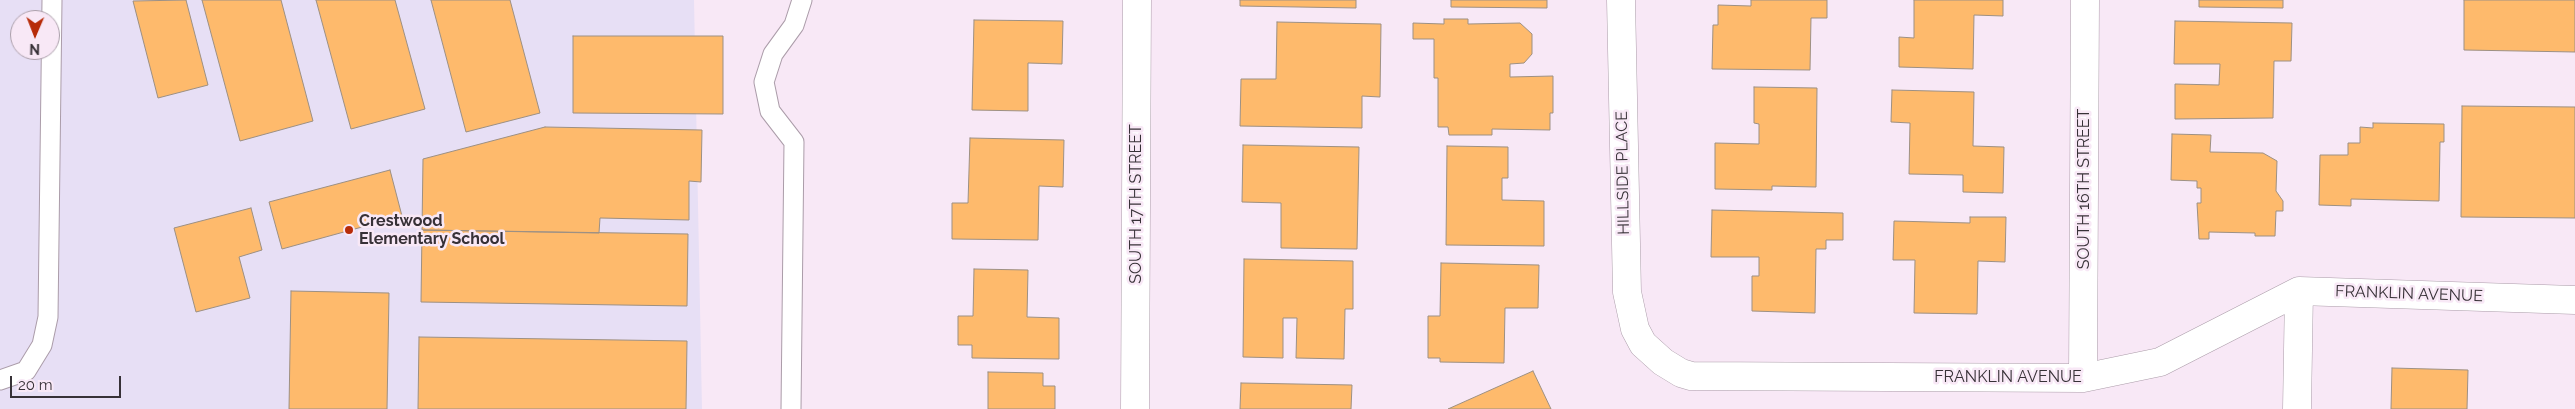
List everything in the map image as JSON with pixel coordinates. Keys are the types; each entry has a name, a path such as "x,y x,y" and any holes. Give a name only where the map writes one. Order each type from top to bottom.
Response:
{"street":[{"name":"SOUTH 17TH STREET","path":"1135,409 1137,0"},
{"name":"HILLSIDE PLACE","path":"1621,0 1625,273 1635,329 1643,344"},
{"name":"SOUTH 16TH STREET","path":"2083,378 2085,0"},
{"name":"FRANKLIN AVENUE","path":"1643,344 1663,362 1691,376 2083,378 2160,362 2299,291 2575,300"},
{"path":"2296,409 2299,291"}],"lane":[{"path":"0,380 26,371 42,345 48,317 52,0"},
{"path":"791,409 794,142 770,111 764,82 772,54 794,25 802,0"}],"shaded area":[{"name":"Crestwood Elementary School","path":"0,0 694,0 702,409 0,409"}],"building":[{"path":"186,0 208,85 158,98 133,1"},
{"path":"202,0 281,0 313,121 240,141"},
{"path":"316,0 395,0 425,109 351,129"},
{"path":"431,0 510,0 540,113 466,132"},
{"path":"1240,0 1356,0 1356,8 1240,6"},
{"path":"1451,0 1547,0 1547,8 1451,7"},
{"path":"1751,0 1827,0 1827,18 1811,18 1810,70 1712,69 1713,25 1718,25 1718,5 1751,6"},
{"path":"1914,0 2003,0 2003,16 1974,15 1973,69 1899,67 1899,37 1914,38"},
{"path":"2199,0 2283,0 2283,8 2199,7"},
{"path":"2464,0 2575,0 2575,52 2464,50"},
{"path":"1444,19 1468,19 1468,24 1520,23 1532,34 1532,54 1524,63 1510,64 1510,77 1553,76 1553,113 1550,113 1550,130 1492,129 1492,135 1449,135 1448,127 1438,127 1438,78 1434,78 1434,39 1413,39 1413,23 1444,24"},
{"path":"974,20 1063,21 1062,64 1028,63 1028,111 972,110"},
{"path":"2175,21 2292,23 2291,61 2274,61 2273,118 2175,119 2175,84 2219,85 2220,64 2174,64"},
{"path":"1277,22 1381,24 1380,97 1362,96 1362,128 1240,126 1241,79 1276,79"},
{"path":"573,36 723,36 723,114 573,113"},
{"path":"1754,87 1817,88 1816,187 1772,186 1772,190 1715,189 1715,143 1759,144 1759,124 1754,123"},
{"path":"1892,90 1974,92 1973,146 2004,147 2003,193 1963,192 1963,175 1909,174 1910,123 1891,122"},
{"path":"2462,106 2575,107 2575,218 2461,217"},
{"path":"2373,123 2444,124 2444,142 2440,142 2439,201 2351,199 2351,206 2319,205 2320,155 2348,155 2348,143 2360,143 2360,127 2373,128"},
{"path":"545,127 702,130 701,182 689,181 689,220 600,218 599,233 422,230 423,159"},
{"path":"2172,134 2211,135 2210,152 2263,153 2277,161 2276,191 2283,201 2283,211 2276,211 2275,236 2255,236 2255,233 2209,232 2209,239 2199,239 2197,203 2201,203 2201,188 2197,188 2197,181 2171,180"},
{"path":"970,138 1064,140 1063,187 1039,186 1038,240 952,239 952,203 968,203"},
{"path":"1243,145 1359,147 1357,249 1281,248 1281,203 1242,202"},
{"path":"1447,146 1508,147 1508,178 1502,178 1502,200 1544,201 1544,246 1446,245"},
{"path":"390,170 402,216 282,249 269,202"},
{"path":"251,208 262,250 239,257 250,298 196,312 174,228"},
{"path":"1712,210 1843,213 1843,240 1826,240 1826,249 1816,249 1815,313 1752,311 1752,276 1759,276 1759,257 1711,257"},
{"path":"1970,217 2006,217 2005,262 1978,261 1977,314 1914,313 1915,260 1893,260 1894,221 1970,223"},
{"path":"422,230 688,234 687,306 421,302"},
{"path":"1244,259 1353,261 1353,309 1345,309 1344,359 1296,358 1297,318 1283,318 1283,358 1243,357"},
{"path":"1441,263 1539,265 1538,308 1505,308 1504,363 1440,362 1440,358 1428,358 1428,316 1440,316"},
{"path":"974,269 1028,270 1027,317 1059,318 1059,359 972,358 972,345 958,345 958,316 973,316"},
{"path":"291,291 389,293 387,409 289,409"},
{"path":"419,337 687,341 686,409 418,409"},
{"path":"2392,368 2468,370 2467,409 2391,409"},
{"path":"1533,371 1551,409 1448,409"},
{"path":"988,372 1043,373 1043,386 1055,386 1055,409 988,409"},
{"path":"1241,383 1352,385 1351,409 1240,409"}],"place":[{"name":"Crestwood Elementary School","path":"349,230"}]}
